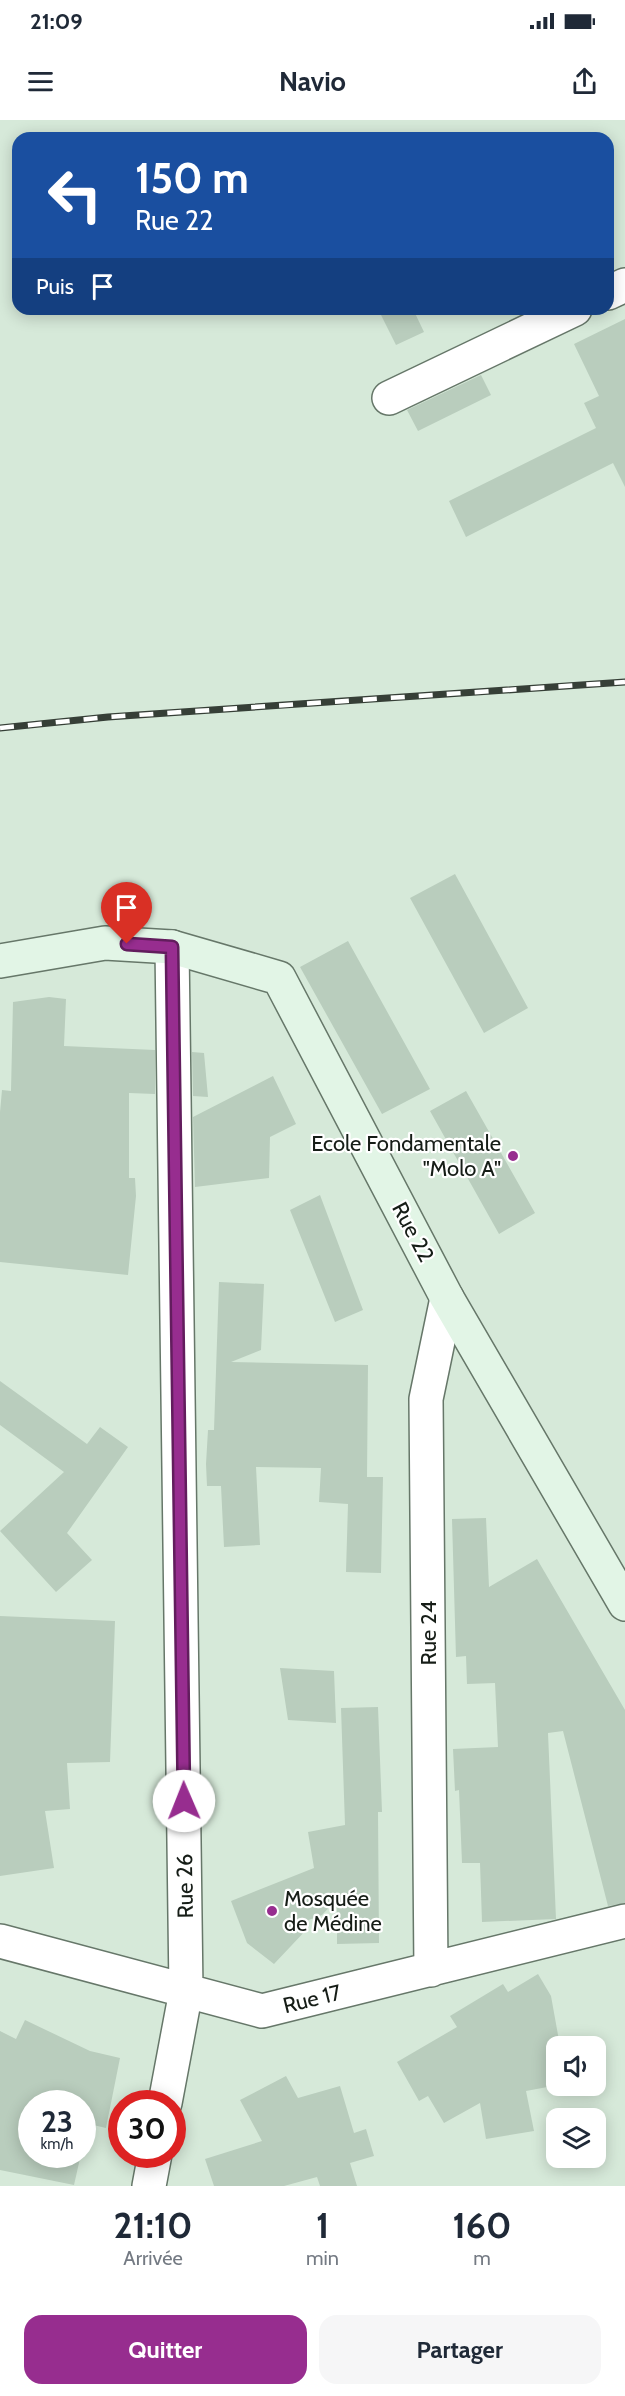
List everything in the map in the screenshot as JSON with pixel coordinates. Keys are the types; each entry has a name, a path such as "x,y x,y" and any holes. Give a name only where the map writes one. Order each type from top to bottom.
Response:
{"street":[{"path":"388,398 562,315"},
{"name":"Rue 22","path":"0,961 105,943 172,947 279,978 447,1298 625,1604"},
{"name":"Rue 26","path":"167,2090 186,1991 172,947"},
{"name":"Rue 24","path":"431,1970 426,1399 447,1298"},
{"name":"Rue 17","path":"0,1941 262,2011 625,1921"},
{"path":"149,2186 152,2168"}],"building":[{"path":"381,315 416,315 424,332 396,345"},
{"path":"625,319 625,487 613,463 466,537 449,501 596,428 584,403 599,396 574,344"},
{"path":"481,375 491,395 418,431 407,410"},
{"path":"455,874 528,1008 484,1033 410,898"},
{"path":"348,941 430,1089 382,1114 300,967"},
{"path":"49,997 66,999 64,1046 155,1050 155,1094 129,1093 129,1178 135,1178 136,1196 128,1275 0,1262 0,1112 2,1090 11,1091 13,1002"},
{"path":"192,1052 204,1053 208,1097 193,1096"},
{"path":"273,1076 296,1124 270,1137 269,1178 195,1187 193,1117"},
{"path":"466,1091 535,1213 499,1234 430,1111"},
{"path":"320,1195 363,1310 335,1322 290,1210"},
{"path":"219,1282 264,1284 261,1350 231,1362 368,1365 367,1477 383,1477 381,1573 346,1572 348,1504 319,1502 321,1468 256,1467 260,1545 224,1547 221,1486 207,1486 206,1464 208,1430 214,1430"},
{"path":"0,1381 87,1444 100,1427 128,1447 67,1533 92,1560 56,1592 0,1531 64,1472 0,1425"},
{"path":"486,1518 489,1587 537,1559 625,1710 625,1903 608,1906 563,1731 548,1733 556,1919 482,1922 480,1863 462,1863 459,1790 455,1791 453,1749 498,1747 495,1683 467,1684 466,1656 456,1657 452,1519"},
{"path":"0,1616 115,1621 110,1762 67,1763 70,1809 45,1811 54,1868 0,1876"},
{"path":"280,1668 334,1671 336,1723 288,1720"},
{"path":"378,1707 382,1812 378,1812 379,1943 337,1944 337,1899 322,1915 306,1921 308,1928 274,1964 247,1943 231,1901 314,1868 308,1832 345,1825 341,1708"},
{"path":"538,1974 551,1996 558,2036 546,2036 546,2087 526,2091 534,2131 486,2139 480,2103 444,2123 428,2096 419,2101 397,2062 457,2027 450,2016 503,1984 508,1992"},
{"path":"25,2020 90,2051 120,2058 114,2090 108,2090 106,2128 96,2126 96,2090 18,2090 18,2168 78,2168 74,2185 0,2170 0,2031 16,2039"},
{"path":"286,2076 298,2098 340,2086 354,2133 366,2129 374,2156 350,2163 357,2186 320,2186 317,2177 284,2186 214,2186 205,2159 262,2141 240,2100"}],"railway":[{"path":"0,728 108,717 625,682"}],"place":[{"name":"Ecole Fondamentale \"Molo A\"","path":"513,1156"},
{"name":"Mosquée de Médine","path":"272,1911"}],"route":[{"path":"127,944 172,947 184,1801"}]}
